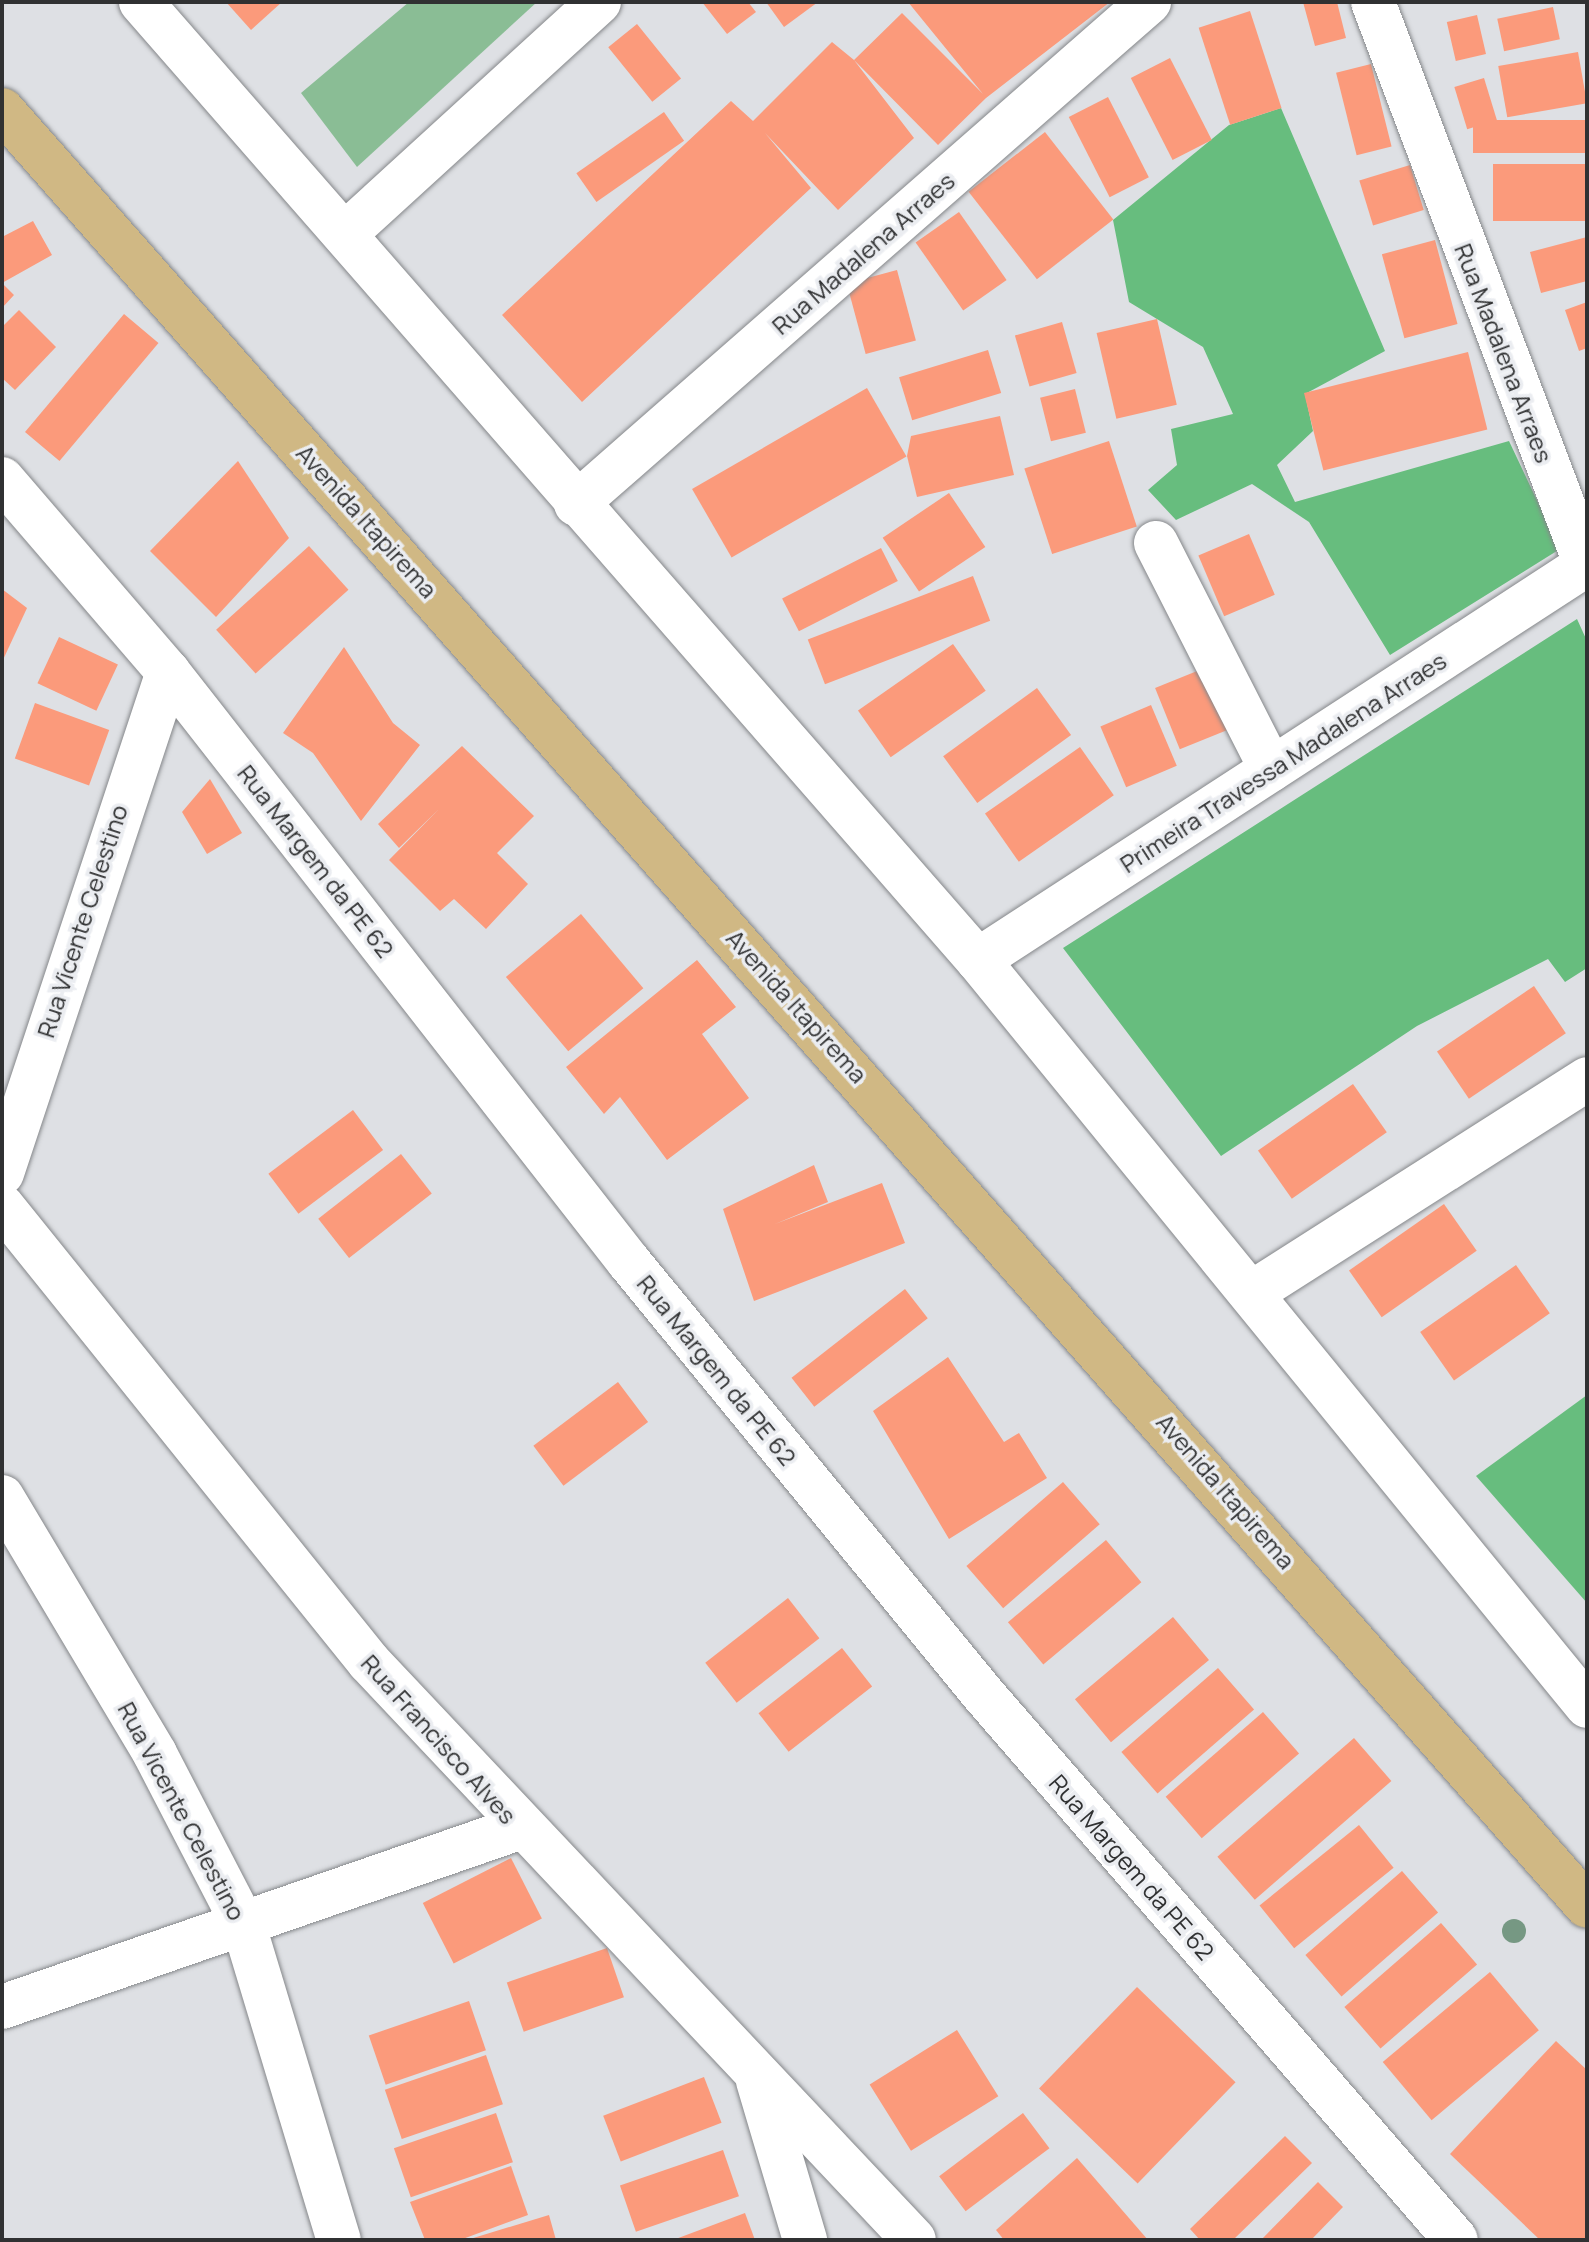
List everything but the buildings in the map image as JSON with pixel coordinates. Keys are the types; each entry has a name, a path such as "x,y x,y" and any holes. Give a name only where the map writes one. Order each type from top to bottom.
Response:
{"main road":[{"name":"Avenida Itapirema","path":"2,110 1587,1906"}],"street":[{"path":"141,2 576,504 978,960 1253,1292 1587,1706"},
{"path":"345,234 599,2"},
{"name":"Rua Madalena Arraes","path":"576,504 1149,2"},
{"name":"Rua Madalena Arraes","path":"1373,2 1586,566"},
{"name":"Rua Margem da PE 62","path":"2,479 168,672 629,1262 962,1670 1456,2240"},
{"path":"1156,543 1271,769"},
{"name":"Primeira Travessa Madalena Arraes","path":"978,960 1586,566"},
{"name":"Rua Vicente Celestino","path":"2,1173 168,672"},
{"path":"1253,1292 1587,1079"},
{"name":"Rua Francisco Alves","path":"2,1206 369,1662 519,1828 914,2240"},
{"name":"Rua Vicente Celestino","path":"2,1497 155,1754 244,1926 339,2240"},
{"path":"2,2007 244,1926 519,1828"},
{"path":"755,2072 805,2240"}],"green space":[{"path":"409,2 537,2 357,167 301,93"},
{"path":"1281,108 1385,351 1305,394 1313,431 1277,465 1295,502 1509,441 1560,549 1390,655 1309,522 1252,484 1176,520 1148,490 1177,465 1171,429 1233,414 1203,347 1129,302 1113,220 1229,125"},
{"path":"1577,619 1587,641 1587,968 1565,982 1548,959 1417,1026 1221,1156 1063,948"},
{"path":"1587,1395 1587,1603 1476,1476"}]}
